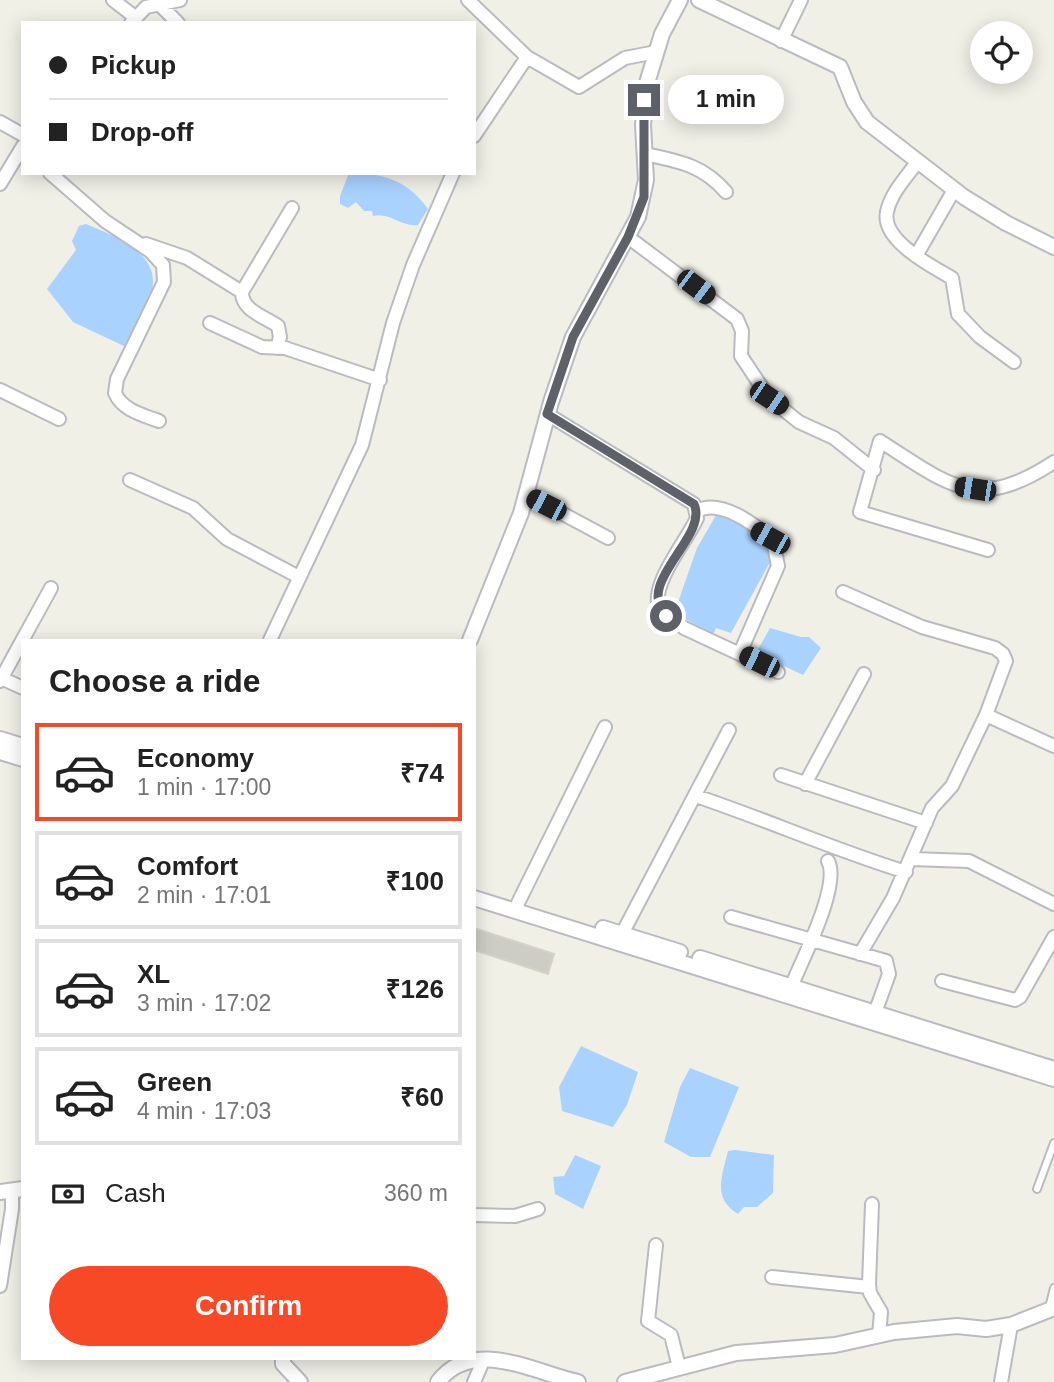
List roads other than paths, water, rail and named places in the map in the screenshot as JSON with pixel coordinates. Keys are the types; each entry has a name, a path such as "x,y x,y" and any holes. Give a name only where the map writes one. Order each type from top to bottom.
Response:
{"street":[{"path":"113,0 133,20 146,7 180,0"},
{"path":"468,0 527,57 579,87 587,85 625,58 656,52"},
{"path":"470,639 526,495 547,414 573,337 628,237 644,197 644,100 656,52 680,0"},
{"path":"699,0 839,67 862,116 954,190 1006,223 1054,247"},
{"path":"781,41 801,0"},
{"path":"158,3 176,21"},
{"path":"476,133 527,57"},
{"path":"0,122 21,134"},
{"path":"0,184 21,152"},
{"path":"645,154 690,163 715,179 726,192"},
{"path":"918,161 887,212 889,230 916,256 952,278 958,314 980,337 1014,362"},
{"path":"52,175 106,221 158,258 165,274 117,379 115,393 122,404 159,421"},
{"path":"270,639 362,445 404,291 452,175"},
{"path":"916,256 954,190"},
{"path":"277,348 280,337 278,326 243,303 242,292 292,208"},
{"path":"628,237 737,319 742,331 741,356 769,398 799,422 834,438 874,470"},
{"path":"134,240 187,258 242,292"},
{"path":"210,323 251,343 324,359 380,380"},
{"path":"0,390 59,419"},
{"path":"547,414 688,500 697,511"},
{"path":"988,550 860,512 880,441 948,485 975,489 1008,486 1054,462"},
{"path":"130,480 192,509 227,539 299,578"},
{"path":"526,495 608,538"},
{"path":"740,653 778,566 773,540 718,506 706,506 697,511 693,527 667,571 657,603 666,616 684,628 778,671"},
{"path":"23,639 51,588"},
{"path":"843,592 922,627 970,640 1003,654 1006,661 986,715 952,786 937,801 879,928 860,954"},
{"path":"21,643 1,680 21,687"},
{"path":"806,784 864,674"},
{"path":"986,715 1054,746"},
{"path":"518,903 604,727"},
{"path":"622,934 729,730"},
{"path":"0,739 21,745"},
{"path":"0,752 21,758"},
{"path":"781,775 926,823"},
{"path":"696,796 906,872"},
{"path":"912,859 969,861 1054,904"},
{"path":"791,987 829,890 832,869 828,861"},
{"path":"476,890 791,987 857,1013 875,1013 1054,1069"},
{"path":"476,899 857,1013 1054,1079"},
{"path":"731,917 886,961 889,974 875,1013"},
{"path":"942,981 1015,1000 1020,997 1054,937"},
{"path":"0,1286 12,1209 11,1191"},
{"path":"872,1204 869,1287 881,1311 879,1336"},
{"path":"476,1215 515,1216 538,1209"},
{"path":"656,1245 648,1321 671,1335 679,1367"},
{"path":"772,1277 869,1287"},
{"path":"625,1382 736,1353 835,1345 879,1336 957,1326 986,1329 1011,1325 1051,1309"},
{"path":"1001,1382 1011,1325"},
{"path":"438,1382 454,1365 507,1359 546,1375 578,1382"},
{"path":"283,1360 283,1364 300,1382"},
{"path":"474,1382 483,1361"}],"lane":[{"path":"1037,1189 1054,1143"},
{"path":"1051,1309 1054,1288"}],"water":[{"path":"348,175 372,175 403,185 428,209 418,225 412,225 385,216 373,216 372,211 364,211 356,202 348,208 340,204 340,196"},
{"path":"86,224 138,252 151,270 153,281 150,298 126,347 73,322 47,289 76,250 72,241 79,226"},
{"path":"719,510 768,534 780,544 731,633 716,628 713,635 684,618 676,608 697,548"},
{"path":"770,628 809,637 821,648 803,675 756,653"},
{"path":"581,1046 638,1072 627,1105 613,1127 562,1111 559,1087"},
{"path":"690,1068 739,1087 710,1157 691,1157 664,1142 680,1087"},
{"path":"728,1151 774,1155 773,1193 757,1207 744,1207 738,1214 725,1201 721,1186"},
{"path":"575,1155 601,1166 583,1209 555,1194 553,1177 564,1176"}]}
